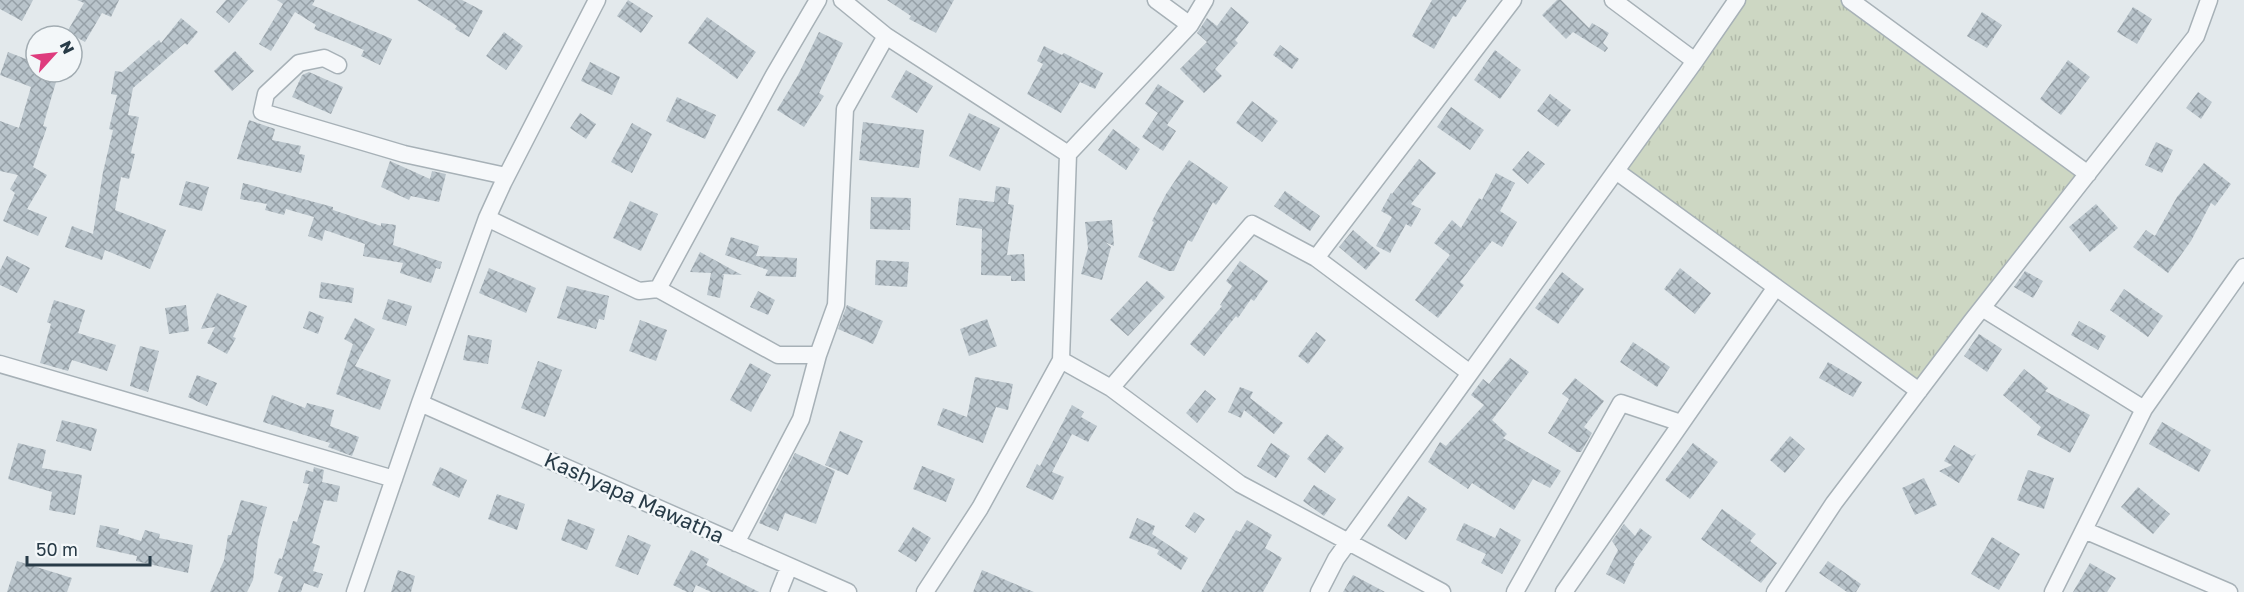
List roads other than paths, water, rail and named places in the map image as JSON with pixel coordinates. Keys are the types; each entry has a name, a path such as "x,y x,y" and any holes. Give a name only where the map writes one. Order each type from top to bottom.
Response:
{"street":[{"path":"355,592 487,218 597,0"},
{"path":"658,289 774,75 818,0"},
{"path":"842,0 886,36 1068,154"},
{"path":"1156,0 1190,25"},
{"path":"925,592 981,508 1061,360 1068,154 1190,25 1205,0"},
{"path":"1316,258 1513,0"},
{"path":"1613,0 1695,61"},
{"path":"1319,592 1336,559 1348,542 1737,0"},
{"path":"1850,0 2088,174"},
{"path":"1775,592 1834,503 1982,308 2196,36 2209,0"},
{"path":"736,543 801,419 818,355 836,305 845,109 886,36"},
{"path":"338,65 324,58 298,63 266,94 262,112 404,154 507,176"},
{"path":"1616,171 1919,391"},
{"path":"487,218 639,291 658,289 778,355 818,355"},
{"path":"1111,388 1252,224 1316,258 1470,373"},
{"path":"2053,592 2144,409 2244,267"},
{"path":"1564,592 1776,286"},
{"path":"1982,308 2144,409"},
{"path":"1061,360 1111,388 1240,484 1442,592"},
{"path":"0,364 394,479"},
{"name":"Kashyapa Mawatha","path":"420,403 848,592"},
{"path":"1515,592 1621,403 1681,423"},
{"path":"2084,530 2229,592"},
{"path":"778,592 789,567"}]}
